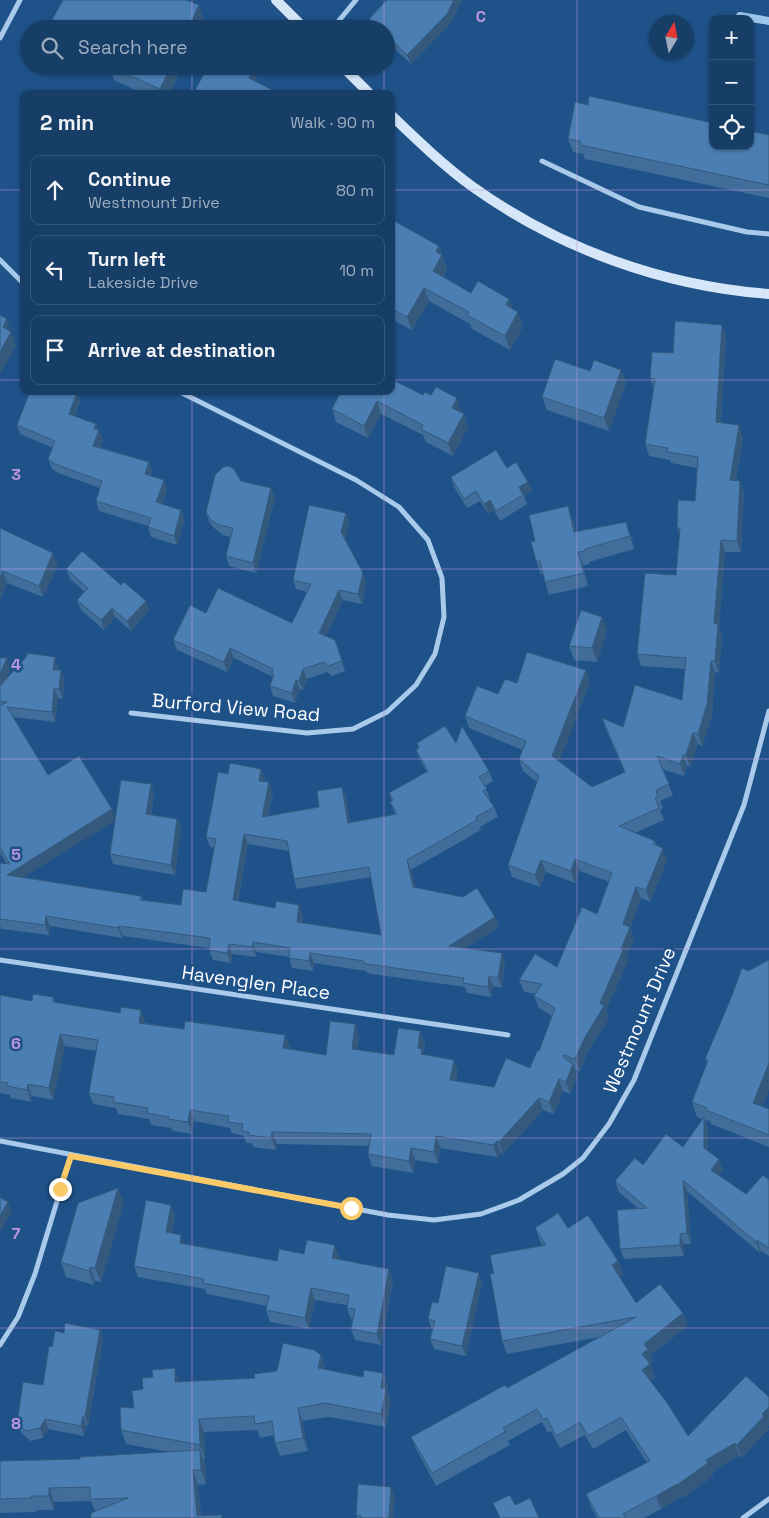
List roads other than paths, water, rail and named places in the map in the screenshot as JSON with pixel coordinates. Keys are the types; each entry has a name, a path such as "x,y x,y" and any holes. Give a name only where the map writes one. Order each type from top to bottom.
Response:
{"street":[{"path":"0,38 20,0"},
{"path":"276,0 296,20"},
{"path":"339,20 356,0"},
{"path":"351,75 366,90"},
{"path":"395,119 426,149 473,187 529,224 592,253 640,270 692,283 769,294"},
{"path":"542,161 639,207 747,232 769,234"},
{"path":"0,260 20,280"},
{"name":"Burford View Road","path":"131,713 307,733 353,729 387,712 416,685 435,654 444,617 442,578 428,540 399,507 356,480 186,395"},
{"name":"Westmount Drive","path":"0,1141 388,1215 434,1220 481,1214 519,1200 563,1174 583,1158 609,1124 634,1080 744,806 769,712"},
{"name":"Havenglen Place","path":"0,960 508,1035"},
{"path":"0,1345 18,1317 35,1274 71,1156"},
{"path":"744,1518 769,1499"}],"waterway":[{"path":"754,18 769,21"}]}
